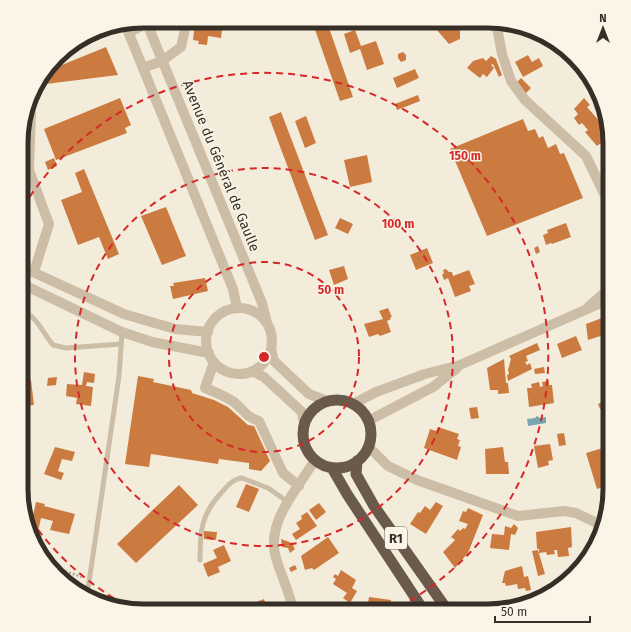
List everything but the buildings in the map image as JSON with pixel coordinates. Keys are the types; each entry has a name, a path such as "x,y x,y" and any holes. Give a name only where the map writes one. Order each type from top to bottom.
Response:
{"highway":[{"path":"336,400 353,404 362,411 368,421 370,438 368,446 357,461 341,468 332,468 315,460 308,453 302,434 304,424 313,410 327,401 336,400"},
{"name":"R1","path":"357,461 356,474 374,506 443,604"},
{"name":"R1","path":"332,468 347,494 419,604"}],"street":[{"name":"Avenue du Général de Gaulle","path":"148,28 262,303 267,323"},
{"path":"143,68 162,61 181,47 185,28"},
{"path":"127,29 233,289 237,308"},
{"path":"497,29 502,54 512,81 525,100 586,156 603,190"},
{"path":"31,118 29,170 49,224 34,272"},
{"path":"28,270 124,314 175,329 208,332"},
{"path":"28,287 122,332 152,342 211,357"},
{"path":"588,307 603,294"},
{"path":"353,404 376,392 425,374 460,365 603,302"},
{"path":"237,308 254,312 267,323 272,340 271,349 267,358 260,366 252,371 231,373 222,369 211,357 206,343 208,332 212,323 218,316 227,310 237,308"},
{"path":"271,349 274,361 309,394 327,401"},
{"path":"211,357 205,388 222,394 234,402 250,419 259,421 283,473 299,486"},
{"path":"368,421 433,387 460,365"},
{"path":"252,371 264,377 302,412 304,424"},
{"path":"368,446 388,466 417,480 518,516 564,511 576,513 597,523"},
{"path":"292,604 291,597 275,556 274,532 281,513 315,460"}],"lane":[{"path":"28,313 38,322 53,345 66,348 121,344"},
{"path":"88,590 119,376 122,332"},
{"path":"200,560 201,532 208,508 229,484 242,478 268,488 288,502"}],"path":[{"path":"62,570 90,580"}],"water":[{"path":"537,416 540,418 546,417 546,423 528,426 527,419 535,418"}]}
